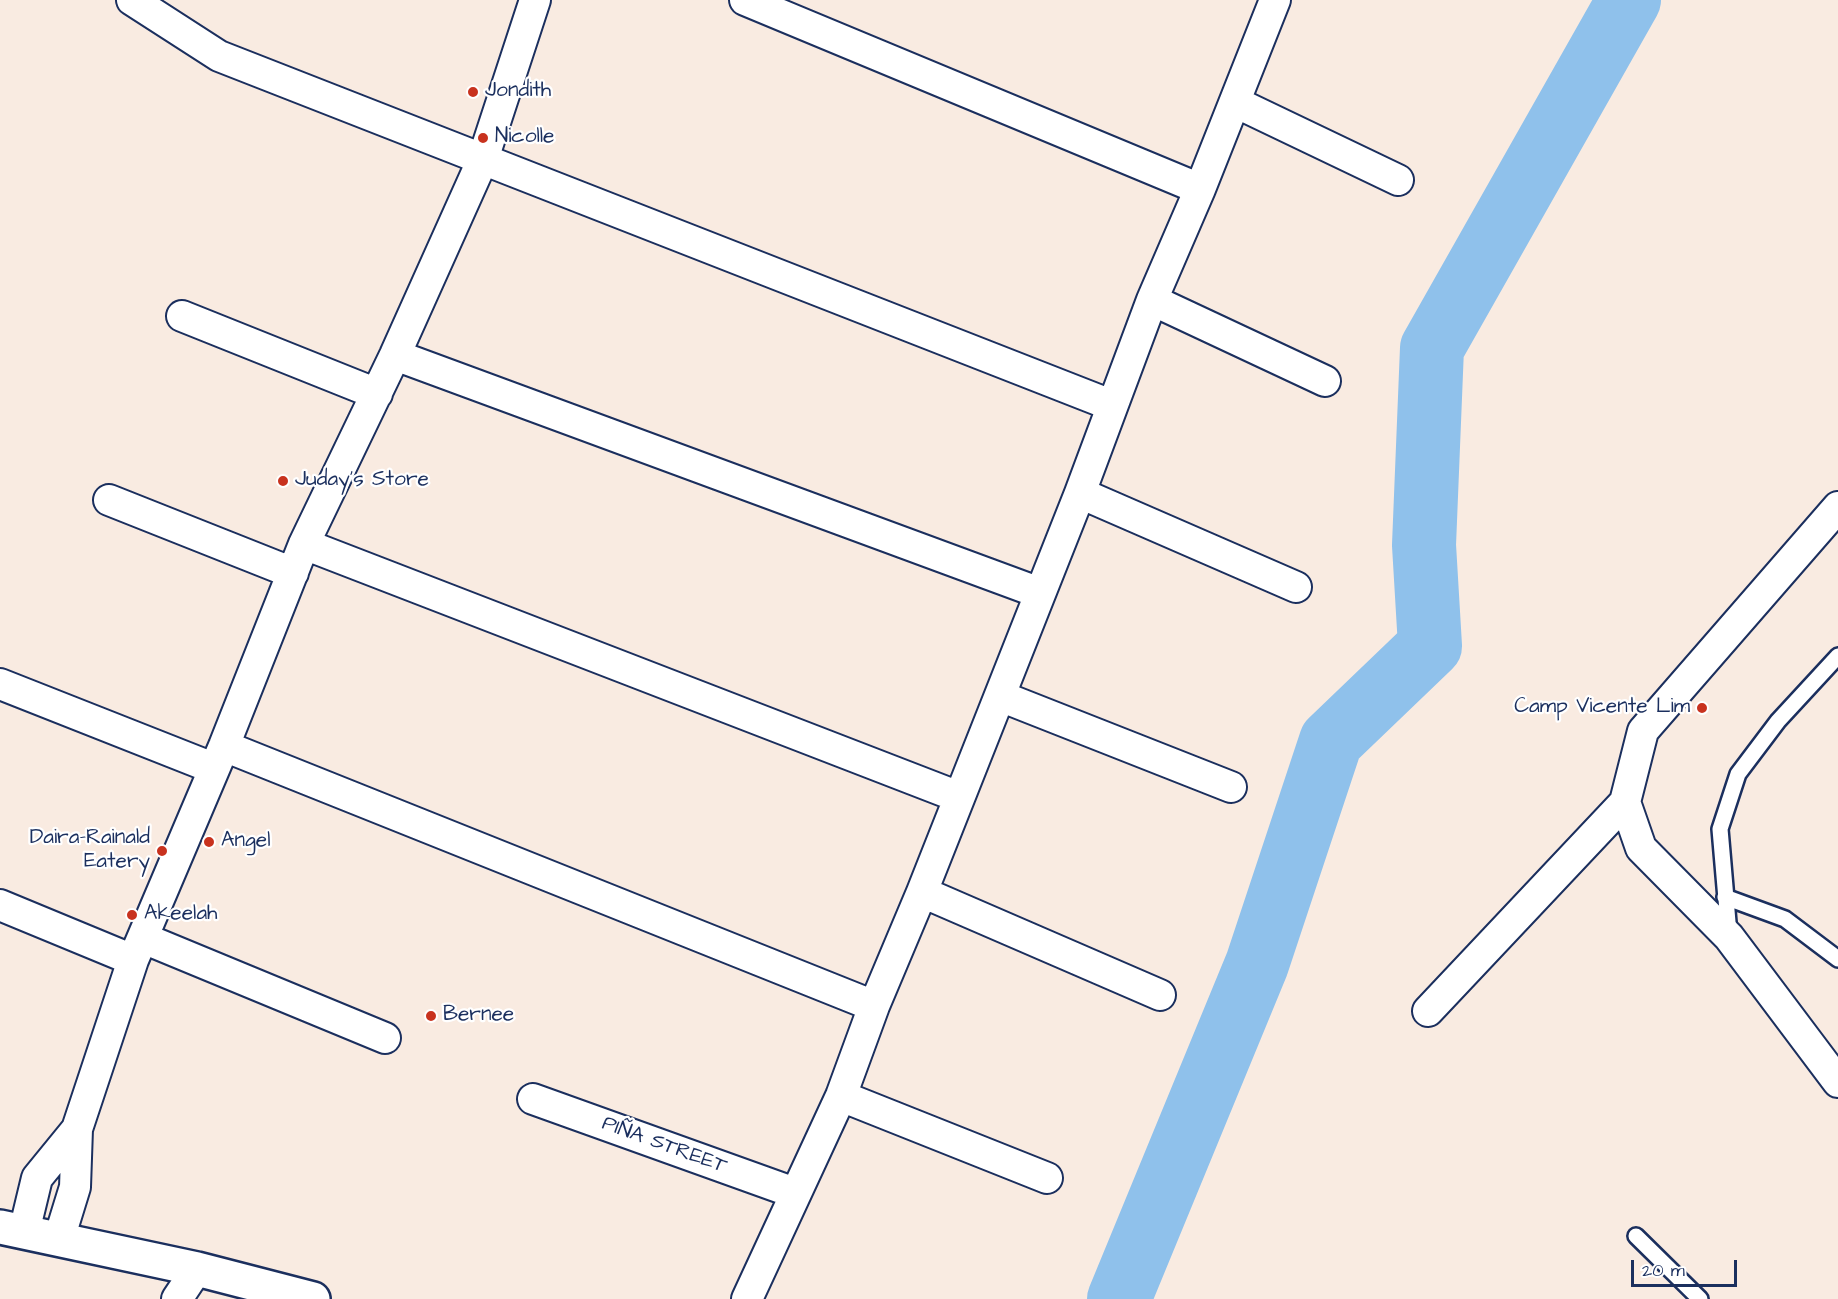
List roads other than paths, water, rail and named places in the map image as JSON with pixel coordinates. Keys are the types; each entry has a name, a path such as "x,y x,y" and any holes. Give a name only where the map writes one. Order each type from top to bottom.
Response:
{"main road":[{"path":"12,1229 197,1269 313,1299"}],"street":[{"path":"132,0 219,56 1111,405"},
{"path":"59,1239 75,1186 76,1129 138,949 304,544 395,356 483,159 535,0"},
{"path":"745,0 1200,189"},
{"path":"747,1299 840,1096 874,1006 1041,593 1152,300 1200,189 1275,0"},
{"path":"1235,102 1398,180"},
{"path":"1152,300 1325,381"},
{"path":"182,316 377,394"},
{"path":"395,356 1041,593"},
{"path":"1080,493 1296,587"},
{"path":"109,500 293,573"},
{"path":"1428,1011 1625,802 1643,731 1838,507"},
{"path":"304,544 959,797"},
{"path":"0,684 218,757 874,1006"},
{"path":"1000,696 1231,787"},
{"path":"1625,802 1641,848 1729,937 1838,1081"},
{"path":"922,892 1160,995"},
{"path":"0,905 138,949 385,1038"},
{"path":"840,1096 1047,1178"},
{"name":"PIÑA STREET","path":"533,1099 795,1193"},
{"path":"12,1229 37,1178 76,1129"},
{"path":"177,1299 197,1269"}],"lane":[{"path":"1729,937 1720,829 1738,774 1778,721 1838,656"},
{"path":"1725,897 1785,919 1838,959"},
{"path":"1636,1236 1700,1299"}],"waterway":[{"path":"1119,1299 1257,964 1331,741 1430,646 1424,545 1432,348 1629,0"}],"place":[{"name":"Jondith","path":"473,92"},
{"name":"Nicolle","path":"483,138"},
{"name":"Juday's Store","path":"283,481"},
{"name":"Camp Vicente Lim","path":"1702,708"},
{"name":"Angel","path":"209,842"},
{"name":"Daira-Rainald Eatery","path":"162,851"},
{"name":"Akeelah","path":"132,915"},
{"name":"Bernee","path":"431,1016"}]}
